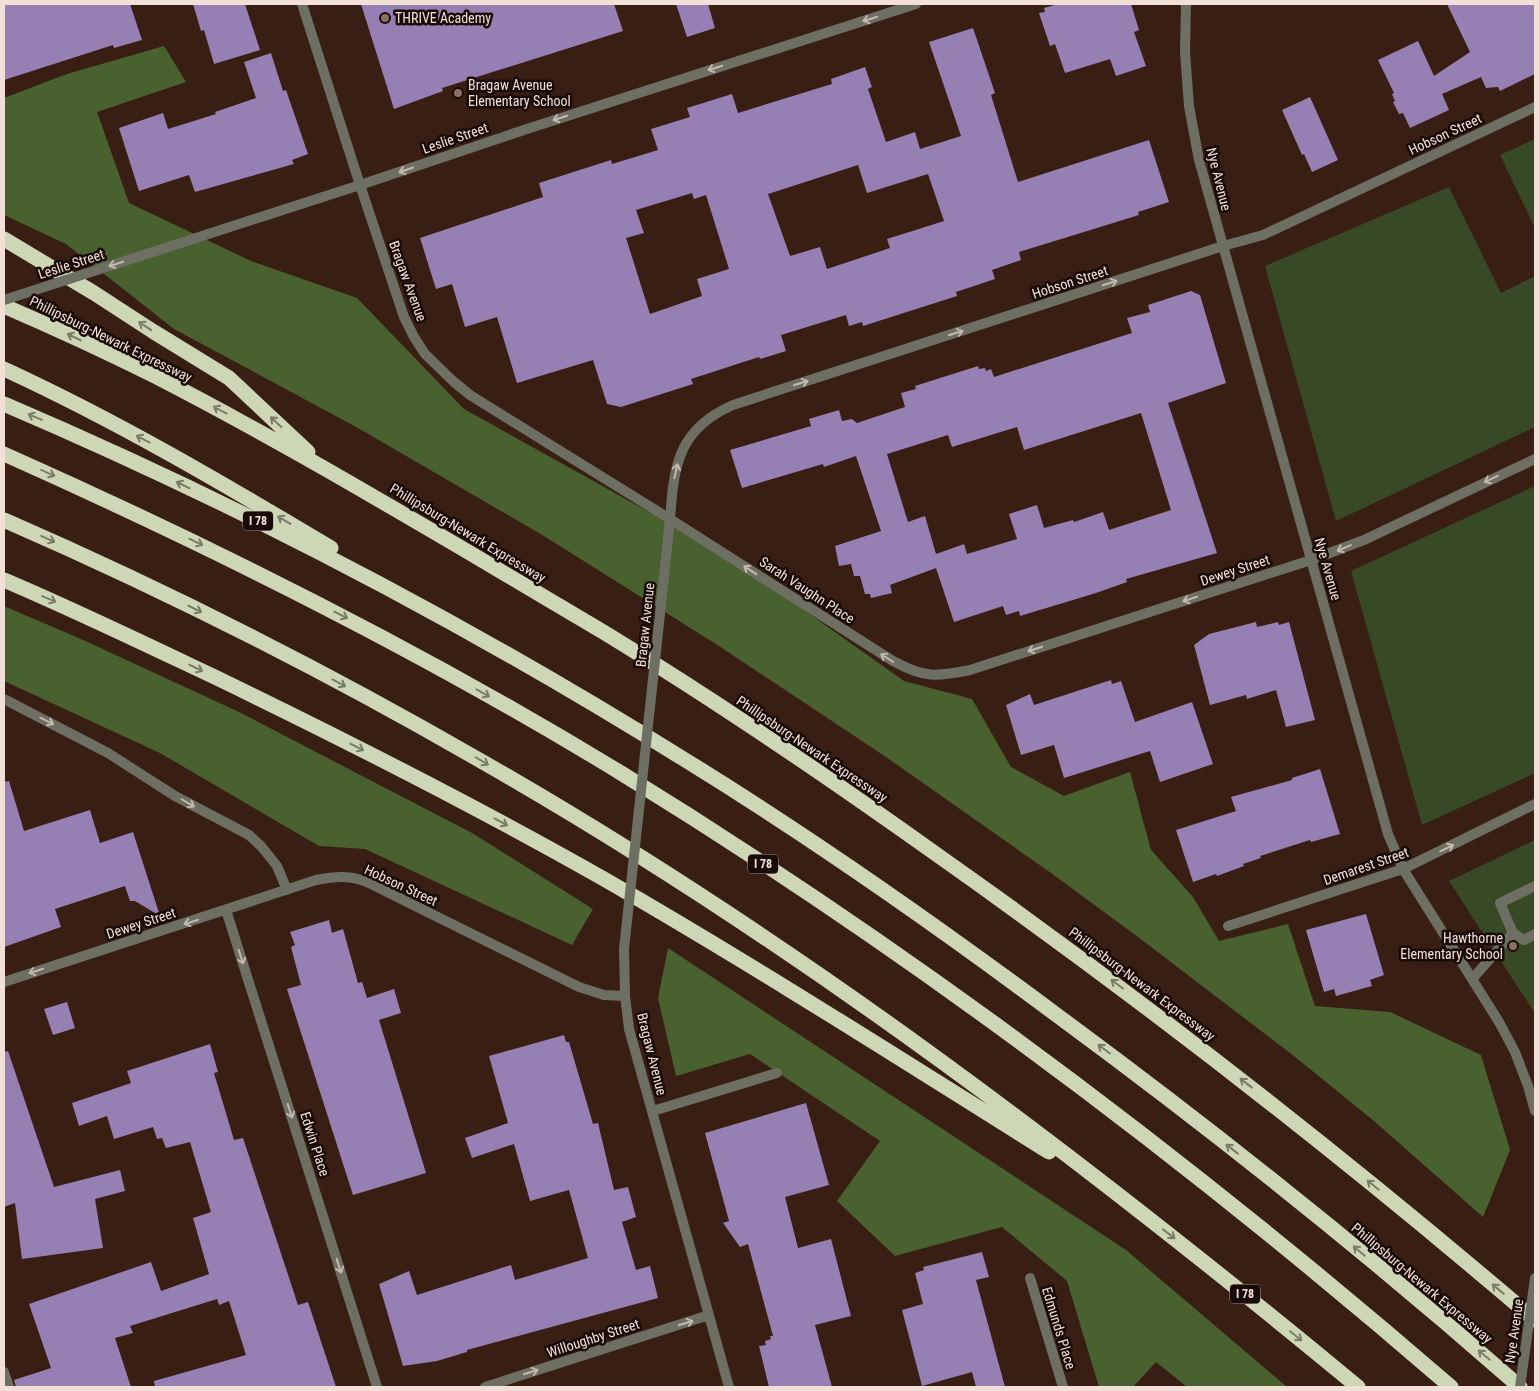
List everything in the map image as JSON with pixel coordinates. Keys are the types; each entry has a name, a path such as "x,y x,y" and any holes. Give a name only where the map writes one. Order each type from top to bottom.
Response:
{"highway":[{"path":"4,239 229,378 324,467"},
{"name":"Phillipsburg-Newark Expressway","path":"4,306 62,331 151,374 324,467 605,633 692,688 866,804 1096,968 1263,1096 1421,1223 1535,1320"},
{"path":"4,369 104,418 196,468 506,653"},
{"name":"Phillipsburg-Newark Expressway","path":"4,404 144,466 236,510 407,598 506,653 715,778 857,872 1008,979 1178,1106 1415,1298 1520,1387"},
{"name":"I 78","path":"4,454 183,535 357,623 533,721 708,828 874,939 1031,1051 1119,1117 1278,1243 1451,1387"},
{"name":"I 78","path":"4,520 122,573 246,634 449,742 568,812 738,920 985,1093 1225,1277 1358,1387"},
{"path":"4,580 88,616 325,730 423,780 564,857 741,960 1131,1204"}],"street":[{"name":"Bragaw Avenue","path":"302,4 404,317 425,354 438,368 470,394 670,519 624,950 625,996 629,1029 729,1387"},
{"name":"Leslie Street","path":"4,300 916,4"},
{"name":"Nye Avenue","path":"1186,4 1184,52 1189,106 1199,160 1388,834 1403,869 1500,1022 1515,1052 1535,1111"},
{"name":"Hobson Street","path":"670,519 673,483 680,455 688,440 697,429 708,418 719,411 1223,246 1263,235 1535,107"},
{"name":"Dewey Street","path":"931,676 944,676 970,670 1311,560 1364,540 1535,458"},
{"name":"Sarah Vaughn Place","path":"670,519 892,662 906,669 931,676"},
{"path":"4,699 108,752 189,804 249,835 261,846 277,866 287,890"},
{"name":"Demarest Street","path":"1228,926 1403,869 1535,804"},
{"name":"Hobson Street","path":"287,890 329,877 350,876 573,985 604,996 625,996"},
{"path":"1535,886 1500,903 1513,933 1524,940 1535,934"},
{"name":"Dewey Street","path":"4,982 287,890"},
{"name":"Edwin Place","path":"226,910 378,1387"},
{"path":"1473,978 1513,933"},
{"path":"653,1111 777,1073"},
{"name":"Edmunds Place","path":"1030,1278 1063,1387"},
{"name":"Nye Avenue","path":"1520,1387 1535,1278"},
{"name":"Willoughby Street","path":"485,1387 709,1315"},
{"path":"4,1372 9,1387"}],"green space":[{"path":"164,46 186,82 97,112 129,203 251,261 357,298 464,409 728,556 904,681 972,699 1011,767 1064,796 1130,772 1151,850 1193,897 1219,941 1288,924 1315,1006 1390,1012 1481,1055 1510,1150 1483,1217 1374,1121 1294,1056 1051,873 886,757 719,646 544,536 358,428 174,329 66,244 4,215 4,98 67,74"},
{"path":"1535,139 1535,228 1500,155"},
{"path":"1449,187 1501,293 1535,276 1535,427 1336,521 1265,266"},
{"path":"1535,486 1535,773 1422,825 1351,571"},
{"path":"4,606 81,639 237,711 472,833 593,909 572,945 365,849 319,846 160,753 4,681"},
{"name":"Hawthorne Elementary School","path":"1535,840 1535,1012 1534,1012 1449,881"},
{"path":"668,948 1126,1250 1287,1387 1187,1387 1156,1362 1133,1387 1099,1387 1067,1281 1002,1227 895,1256 837,1201 880,1141 750,1054 676,1076 658,998"}],"building":[{"path":"4,4 130,4 142,40 114,48 113,45 4,80"},
{"path":"193,4 245,4 260,50 214,64 204,30 201,31"},
{"path":"361,4 614,4 623,31 442,88 443,91 394,109"},
{"path":"676,4 708,4 715,28 687,37"},
{"path":"1058,4 1131,4 1139,30 1134,32 1146,66 1116,76 1110,59 1065,73 1055,44 1050,46 1039,13 1045,12 1044,8"},
{"path":"1447,4 1535,4 1535,74 1500,91 1498,87 1486,88 1481,77 1442,94 1449,110 1410,128 1403,113 1399,114 1393,102 1395,101 1392,94 1394,93 1378,60 1418,41 1434,76 1470,52"},
{"path":"973,28 995,93 991,95 1018,182 1149,140 1169,202 1138,212 1139,215 1019,252 1021,260 992,270 995,279 956,292 957,296 863,326 862,322 849,326 846,315 781,335 786,351 760,359 759,357 691,379 693,384 621,407 607,404 593,360 517,383 497,317 465,327 452,284 436,289 420,238 543,197 539,183 611,160 612,164 658,150 651,129 690,117 687,108 732,94 738,113 832,84 831,79 865,67 872,87 868,89 886,142 915,132 920,149 961,136 929,42","holes":["858,165 867,193 928,174 944,221 887,239 890,248 827,269 820,247 790,256 768,194","692,193 694,199 706,195 729,269 697,279 702,296 650,314 626,238 644,233 636,210"]},
{"path":"271,53 283,91 286,90 308,154 292,160 294,164 195,192 189,175 139,191 119,128 163,113 168,129 216,114 215,112 256,98 244,62"},
{"path":"1310,97 1338,160 1312,172 1304,154 1302,155 1282,110"},
{"path":"1191,291 1200,295 1226,383 1168,403 1217,553 1126,579 1127,582 1096,593 1020,616 1019,611 1006,615 1003,606 954,622 936,568 890,585 892,593 871,598 870,594 865,594 860,576 854,576 851,564 839,566 835,546 881,531 856,456 824,467 823,464 742,488 730,450 811,426 809,419 839,410 842,421 852,419 857,423 905,407 901,393 916,389 915,386 978,366 979,369 985,368 986,371 991,369 994,377 1132,333 1127,318 1150,312 1148,305","holes":["1141,413 1171,510 1109,530 1103,512 1074,522 1073,520 1044,528 1037,505 1009,514 1017,539 967,554 964,544 936,554 925,516 908,522 887,454 948,435 952,447 1017,427 1024,450"]},
{"path":"1256,622 1257,627 1278,622 1279,625 1289,622 1315,720 1286,727 1276,690 1247,699 1246,695 1210,705 1194,645 1209,634"},
{"path":"1111,680 1112,684 1121,681 1135,722 1192,702 1213,764 1160,782 1150,751 1064,778 1054,745 1021,755 1006,705 1030,694 1034,705"},
{"path":"1320,769 1340,834 1311,842 1310,840 1260,856 1261,858 1243,864 1244,866 1193,882 1176,830 1236,811 1231,797 1292,780 1292,778"},
{"path":"9,781 24,831 90,810 100,843 133,832 160,916 135,901 130,901 125,886 55,909 61,927 4,947 4,782"},
{"path":"1366,914 1384,975 1370,980 1372,986 1336,996 1334,989 1324,992 1306,930"},
{"path":"329,920 332,933 343,929 358,983 362,982 367,998 394,989 401,1013 379,1020 426,1173 353,1195 287,989 301,985 291,947 295,945 290,932"},
{"path":"67,1002 75,1028 53,1035 44,1009"},
{"path":"564,1035 566,1042 569,1042 593,1124 598,1123 614,1190 628,1187 636,1217 622,1222 636,1270 650,1266 658,1298 467,1350 467,1352 437,1361 403,1366 379,1284 409,1271 417,1295 511,1265 515,1280 588,1258 569,1190 530,1201 514,1144 472,1158 465,1138 508,1123 489,1056"},
{"path":"210,1044 218,1072 214,1073 234,1140 243,1138 298,1305 308,1302 336,1387 155,1387 154,1381 246,1355 229,1301 219,1305 217,1299 130,1326 133,1333 115,1338 131,1387 16,1387 14,1380 51,1368 29,1304 151,1262 161,1291 209,1274 193,1218 211,1212 190,1142 166,1148 162,1138 157,1139 153,1127 114,1139 107,1116 79,1126 72,1103 131,1083 127,1071"},
{"path":"8,1051 54,1187 120,1170 125,1191 95,1199 103,1248 22,1259 15,1203 4,1207 4,1052"},
{"path":"806,1103 829,1185 785,1197 798,1248 831,1239 851,1316 815,1325 832,1387 769,1387 759,1346 766,1345 765,1341 771,1339 770,1336 773,1336 748,1244 740,1247 723,1223 729,1221 705,1133"},
{"path":"982,1252 989,1277 976,1280 1005,1387 976,1387 972,1372 922,1386 902,1310 923,1304 915,1273 924,1270 923,1267"}],"place":[{"name":"THRIVE Academy","path":"385,18"},
{"name":"Bragaw Avenue Elementary School","path":"458,93"},
{"name":"Hawthorne Elementary School","path":"1513,946"}]}
